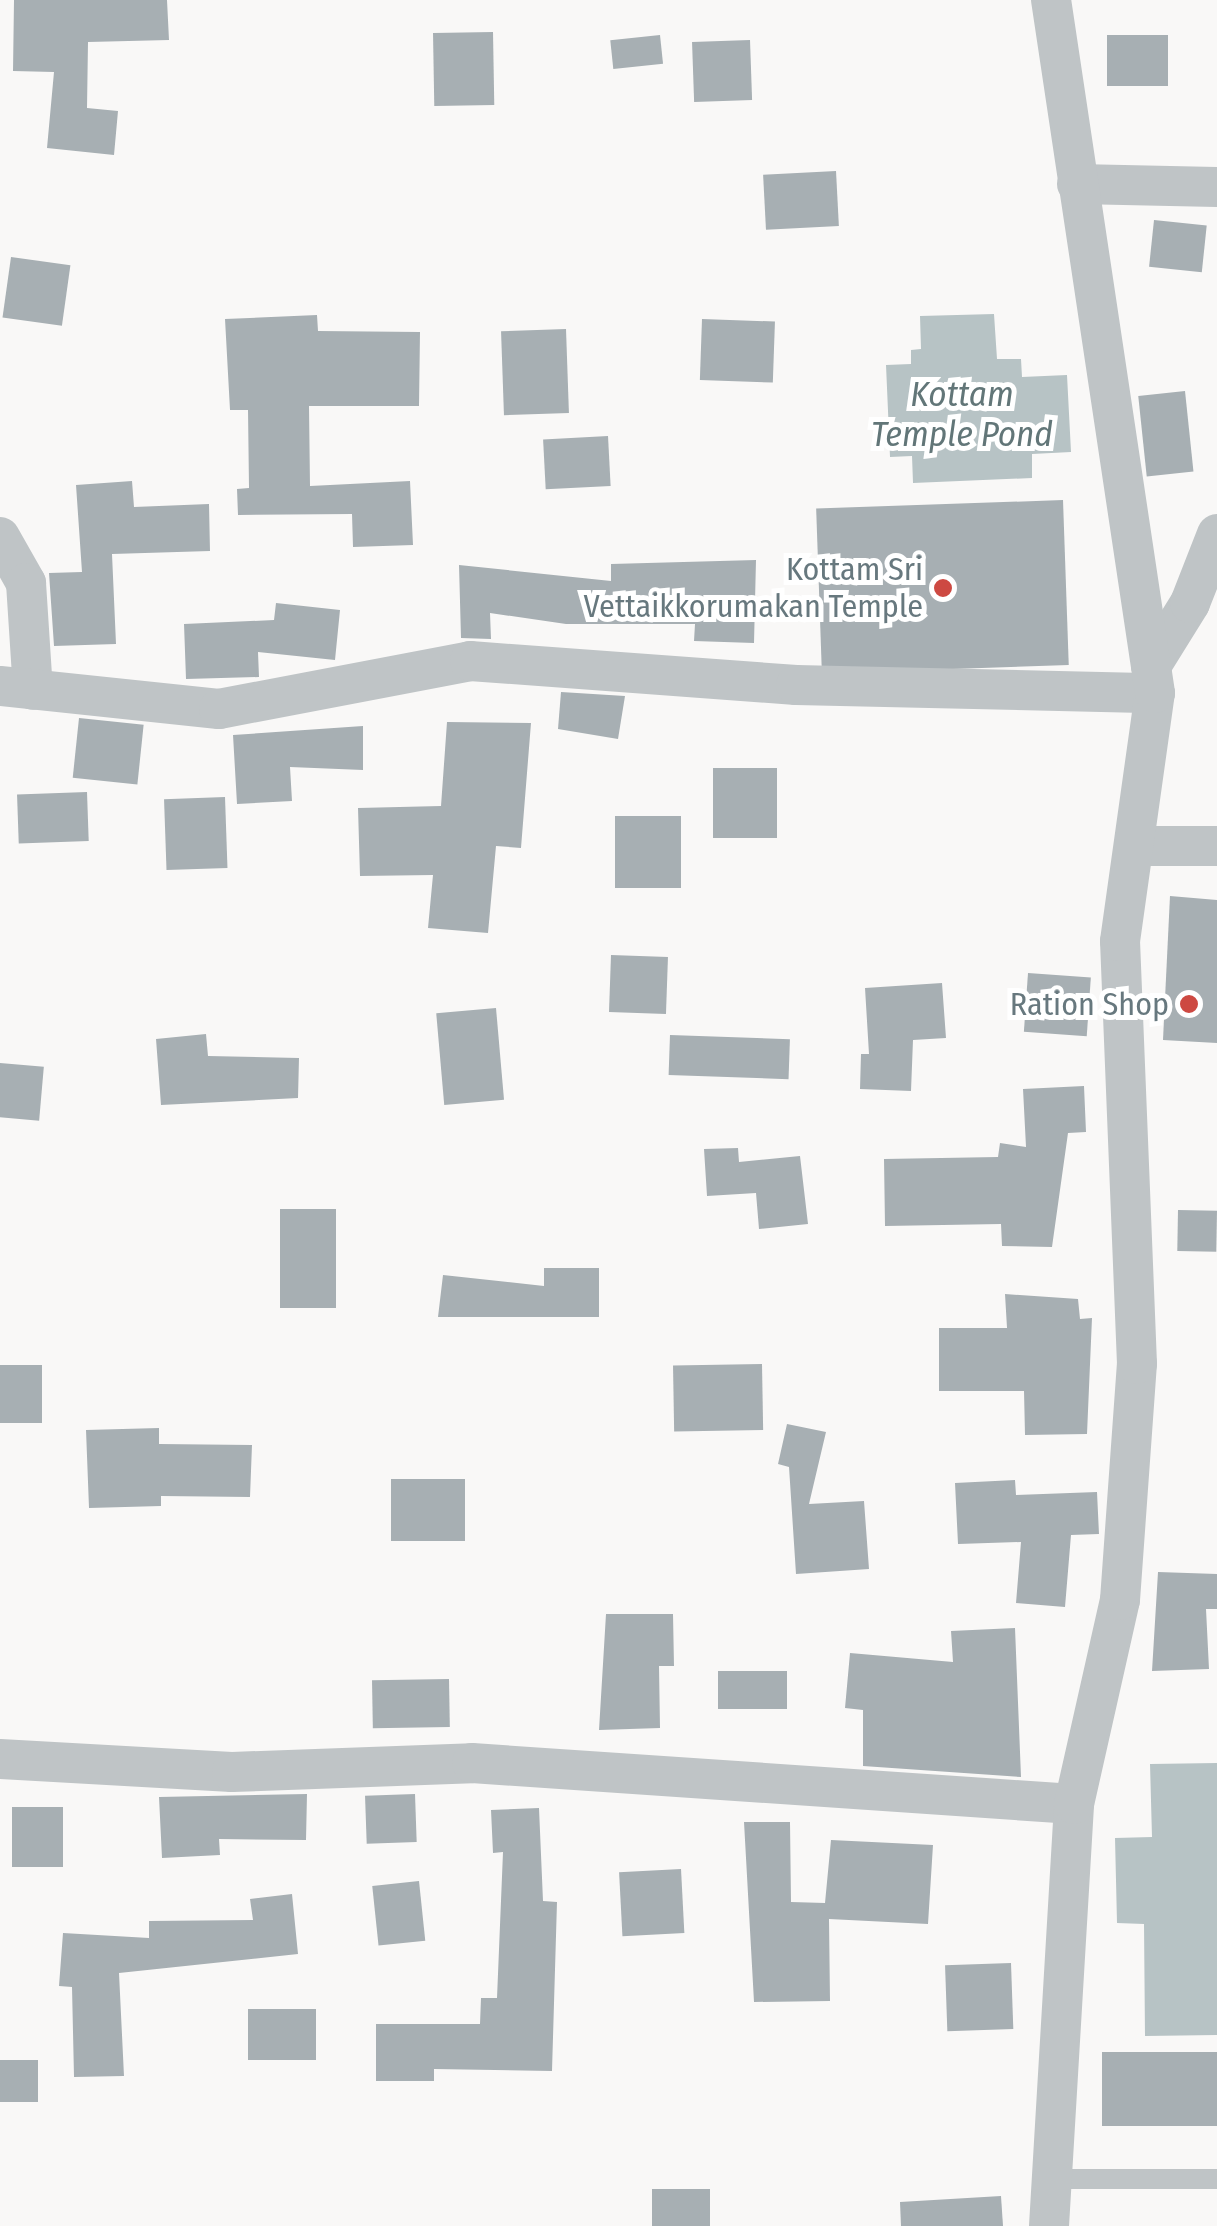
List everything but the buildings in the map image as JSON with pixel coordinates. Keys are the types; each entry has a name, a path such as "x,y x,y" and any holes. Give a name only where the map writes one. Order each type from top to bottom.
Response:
{"street":[{"path":"1049,2226 1074,1804 1120,1600 1137,1364 1120,942 1153,680 1051,0"},
{"path":"1078,184 1217,187"},
{"path":"1153,680 1217,534"},
{"path":"0,537 26,583 17,688 219,708 470,661 796,685 1153,680"},
{"path":"1134,846 1217,846"},
{"path":"0,1759 232,1772 472,1763 1074,1804"}],"lane":[{"path":"1052,2179 1217,2179"}],"water":[{"name":"Kottam Temple Pond","path":"994,314 997,359 1021,359 1022,377 1067,375 1071,452 1032,454 1032,478 913,483 912,456 890,457 886,365 911,364 911,350 921,349 920,316"},
{"path":"1217,1763 1217,2035 1145,2036 1144,1924 1117,1923 1115,1838 1152,1837 1150,1764"}],"place":[{"name":"Kottam Sri Vettaikkorumakan Temple","path":"943,588"},
{"name":"Ration Shop","path":"1189,1004"}]}
